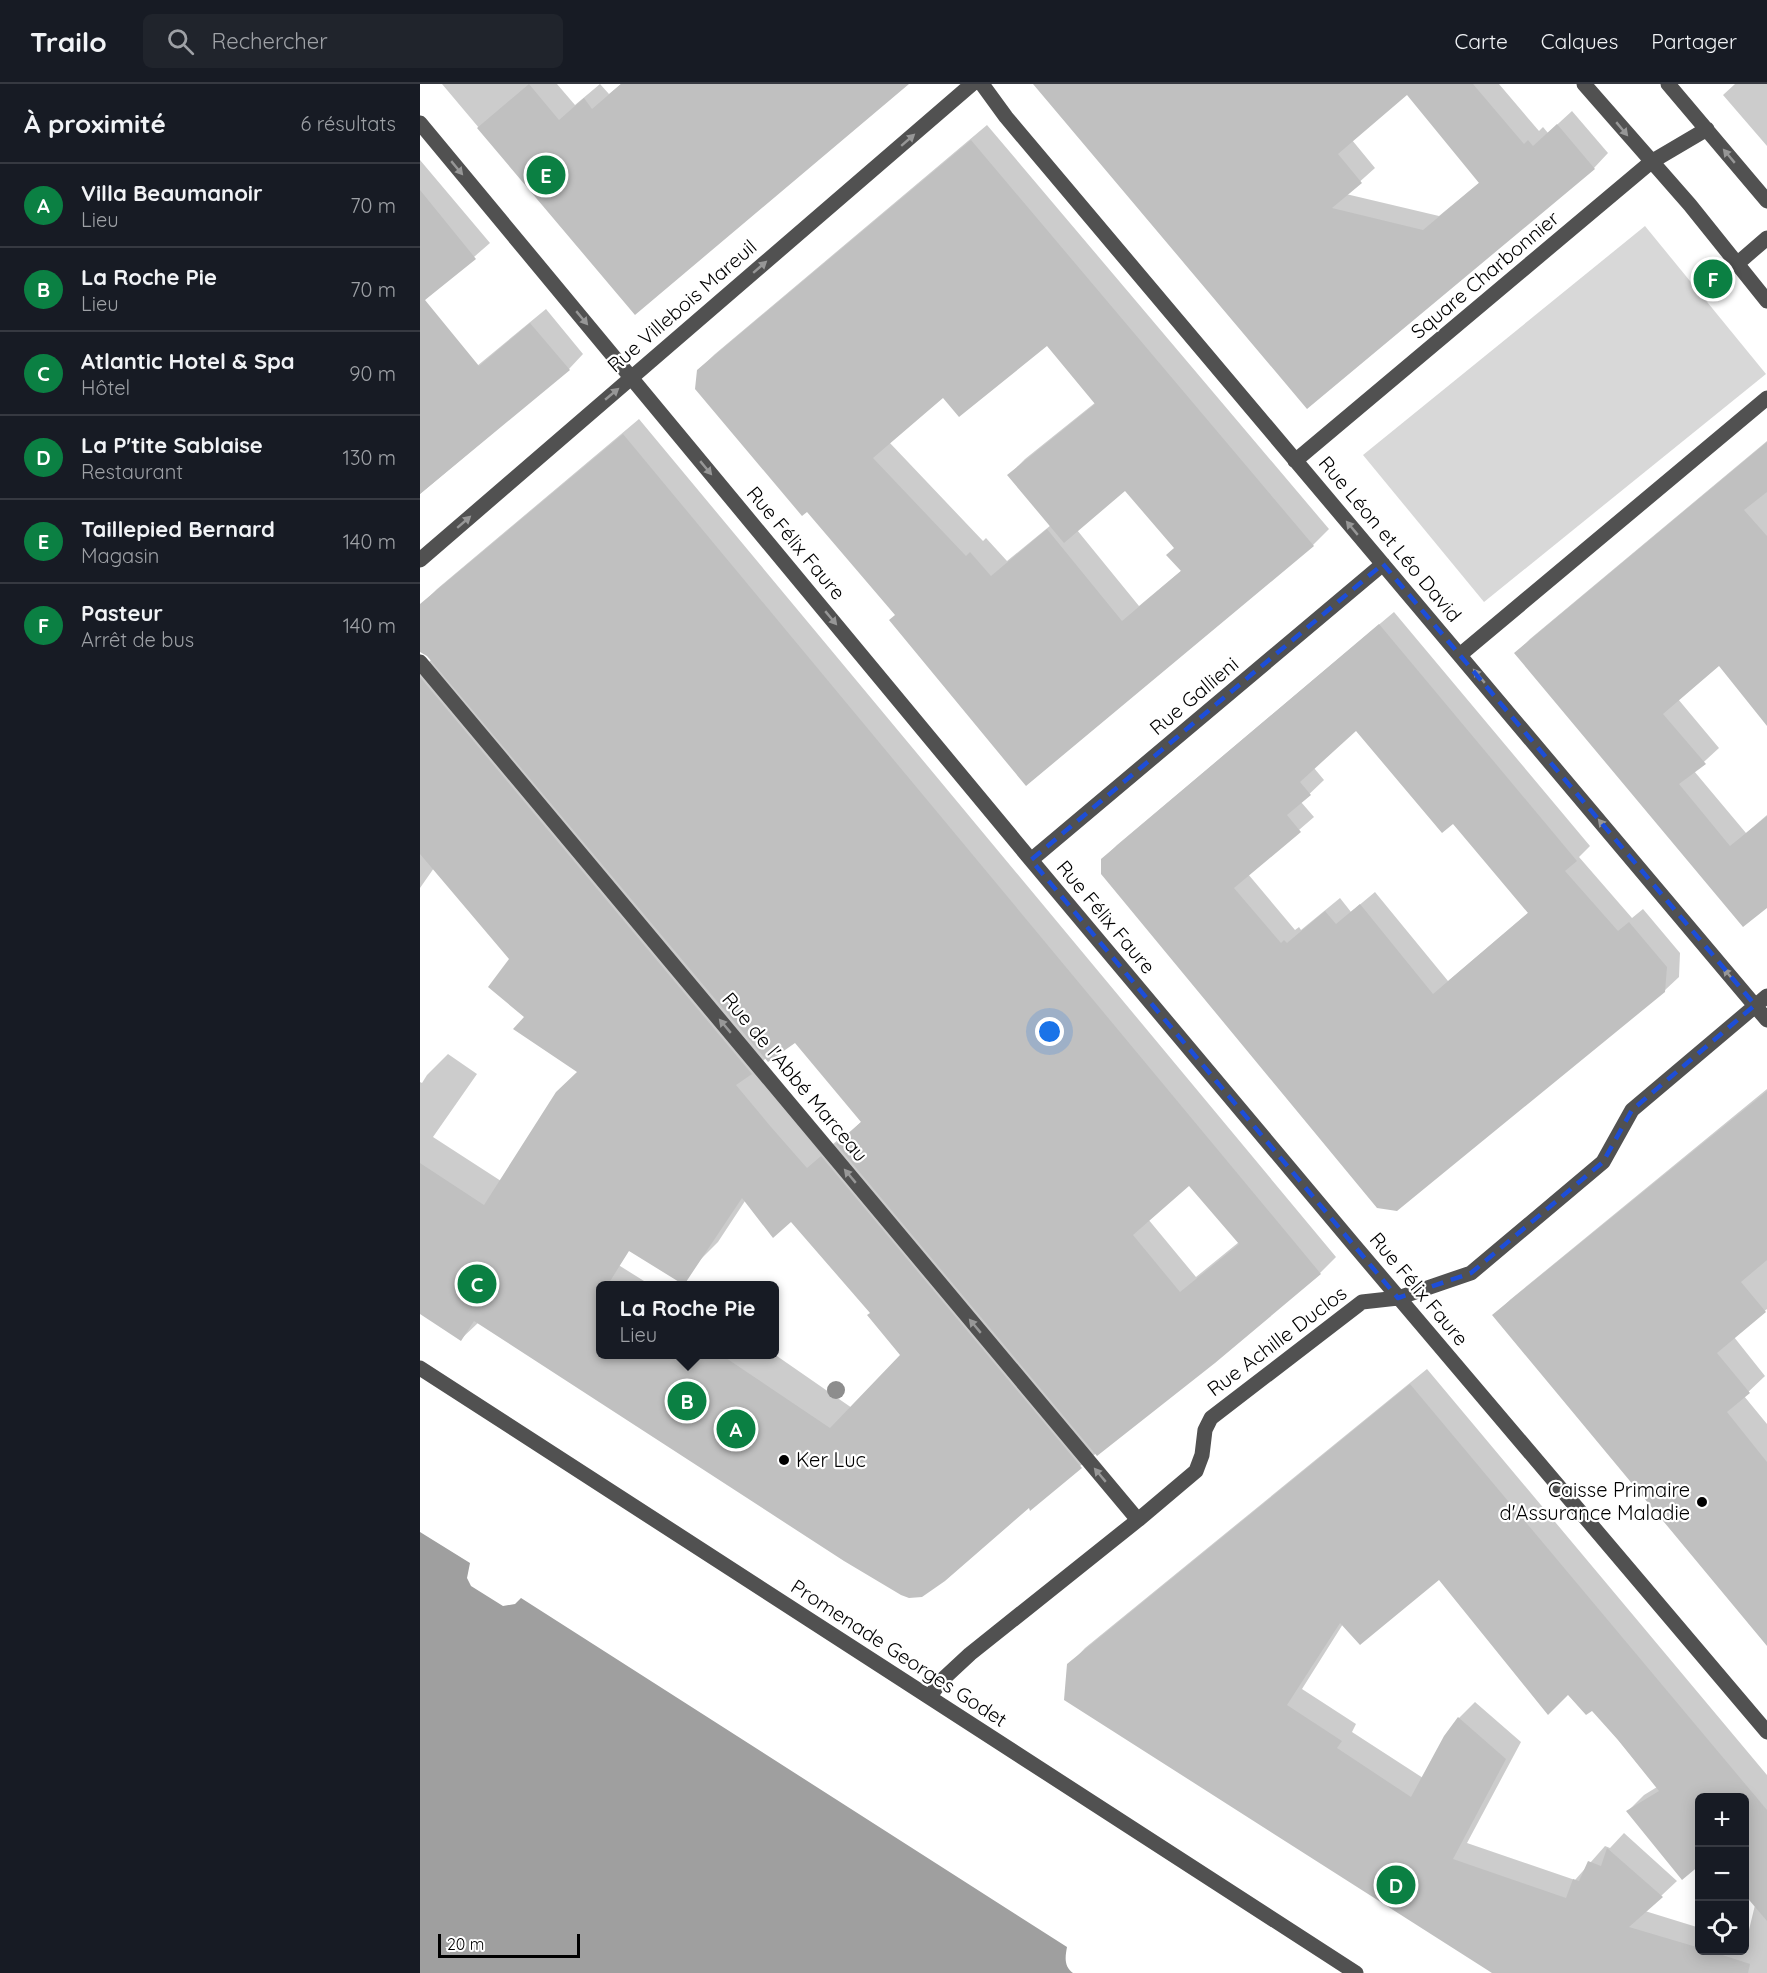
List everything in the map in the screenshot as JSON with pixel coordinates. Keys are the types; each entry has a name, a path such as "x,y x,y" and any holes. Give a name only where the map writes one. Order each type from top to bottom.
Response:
{"street":[{"name":"Rue Villebois Mareuil","path":"420,560 972,84"},
{"name":"Rue Léon et Léo David","path":"982,84 1006,117 1295,461 1761,1000 1767,1020"},
{"path":"1584,84 1738,263 1767,301"},
{"path":"1668,84 1767,201"},
{"name":"Rue Félix Faure","path":"420,123 1031,860 1398,1298 1767,1732"},
{"name":"Square Charbonnier","path":"1295,461 1651,162 1707,129"},
{"path":"1738,263 1767,238"},
{"path":"1461,654 1767,398"},
{"name":"Rue Gallieni","path":"1031,860 1383,564"},
{"name":"Rue de l'Abbé Marceau","path":"420,662 1138,1520"},
{"name":"Rue Achille Duclos","path":"930,1696 942,1680 970,1654 1196,1471 1210,1418 1362,1302 1398,1298 1471,1273 1603,1162 1632,1110 1761,1000"},
{"name":"Promenade Georges Godet","path":"420,1368 1356,1973"}],"highlighted area":[{"path":"1383,564 1755,1005 1632,1110 1603,1162 1471,1273 1398,1298 1031,860"}],"shaded area":[{"path":"1645,226 1766,374 1484,602 1363,455"},
{"path":"420,1532 470,1563 467,1578 471,1586 503,1606 515,1604 521,1598 1067,1947 1066,1962 1073,1973 420,1973"}],"building":[{"path":"529,84 559,120 584,98 592,109 621,84 909,84 635,315 477,128"},
{"path":"1033,84 1473,84 1524,144 1528,140 1533,146 1557,124 1595,169 1307,409","holes":["1407,95 1479,183 1423,230 1332,208 1362,183 1338,154"]},
{"path":"971,140 1314,546 1026,786 889,620 895,615 807,512 802,516 695,389 697,370","holes":["1047,346 1095,404 1007,475 1064,543 1125,491 1174,548 1166,555 1181,571 1122,621 1047,529 991,576 970,552 966,556 873,458 943,398 959,417"]},
{"path":"420,190 476,259 425,300 479,366 530,323 570,370 420,494"},
{"path":"623,434 1321,1274 1215,1363 1097,1456 836,1144 861,1122 795,1043 768,1062 427,656 420,652 420,604","holes":["1189,1186 1239,1244 1180,1292 1133,1235"]},
{"path":"1767,442 1767,492 1744,510 1767,536 1767,726 1719,666 1663,714 1706,764 1679,784 1730,846 1767,816 1767,908 1743,927 1514,653"},
{"path":"1379,624 1577,861 1565,871 1618,931 1629,922 1667,967 1665,992 1397,1211 1377,1208 1101,874 1101,859","holes":["1356,731 1442,833 1453,824 1528,913 1433,994 1360,904 1336,924 1325,911 1287,943 1284,940 1281,943 1234,888 1301,832 1287,815 1311,795 1300,782"]},
{"path":"420,677 752,1074 736,1085 771,1127 807,1168 821,1156 1082,1468 1030,1511 1029,1508 945,1581 922,1597 909,1598 844,1561 474,1321 461,1341 420,1314 420,1163 484,1205 556,1092 577,1072 513,1029 524,1017 488,987 509,959 420,854"},
{"path":"1767,1091 1767,1260 1741,1282 1766,1312 1717,1353 1750,1393 1727,1412 1767,1462 1767,1646 1492,1315"},
{"path":"1410,1384 1767,1810 1767,1921 1749,1900 1749,1793 1695,1793 1695,1869 1682,1880 1626,1811 1659,1791 1618,1740 1592,1711 1586,1715 1568,1695 1548,1715 1439,1580 1360,1645 1340,1623 1287,1705 1342,1741 1337,1748 1411,1797 1444,1736 1458,1717 1506,1759 1453,1859 1566,1898 1573,1879 1579,1881 1588,1861 1601,1866 1607,1848 1663,1897 1629,1927 1695,1947 1695,1955 1722,1955 1750,1964 1748,1973 1492,1973 1064,1700 1067,1664"}],"place":[{"name":"Taillepied Bernard","path":"546,175"},
{"name":"Pasteur","path":"1713,279"},
{"name":"Atlantic Hotel & Spa","path":"477,1284"},
{"name":"La Roche Pie","path":"687,1401"},
{"name":"Villa Beaumanoir","path":"736,1429"},
{"name":"Ker Luc","path":"784,1460"},
{"name":"Caisse Primaire d'Assurance Maladie","path":"1702,1502"},
{"name":"La P'tite Sablaise","path":"1396,1885"}]}
